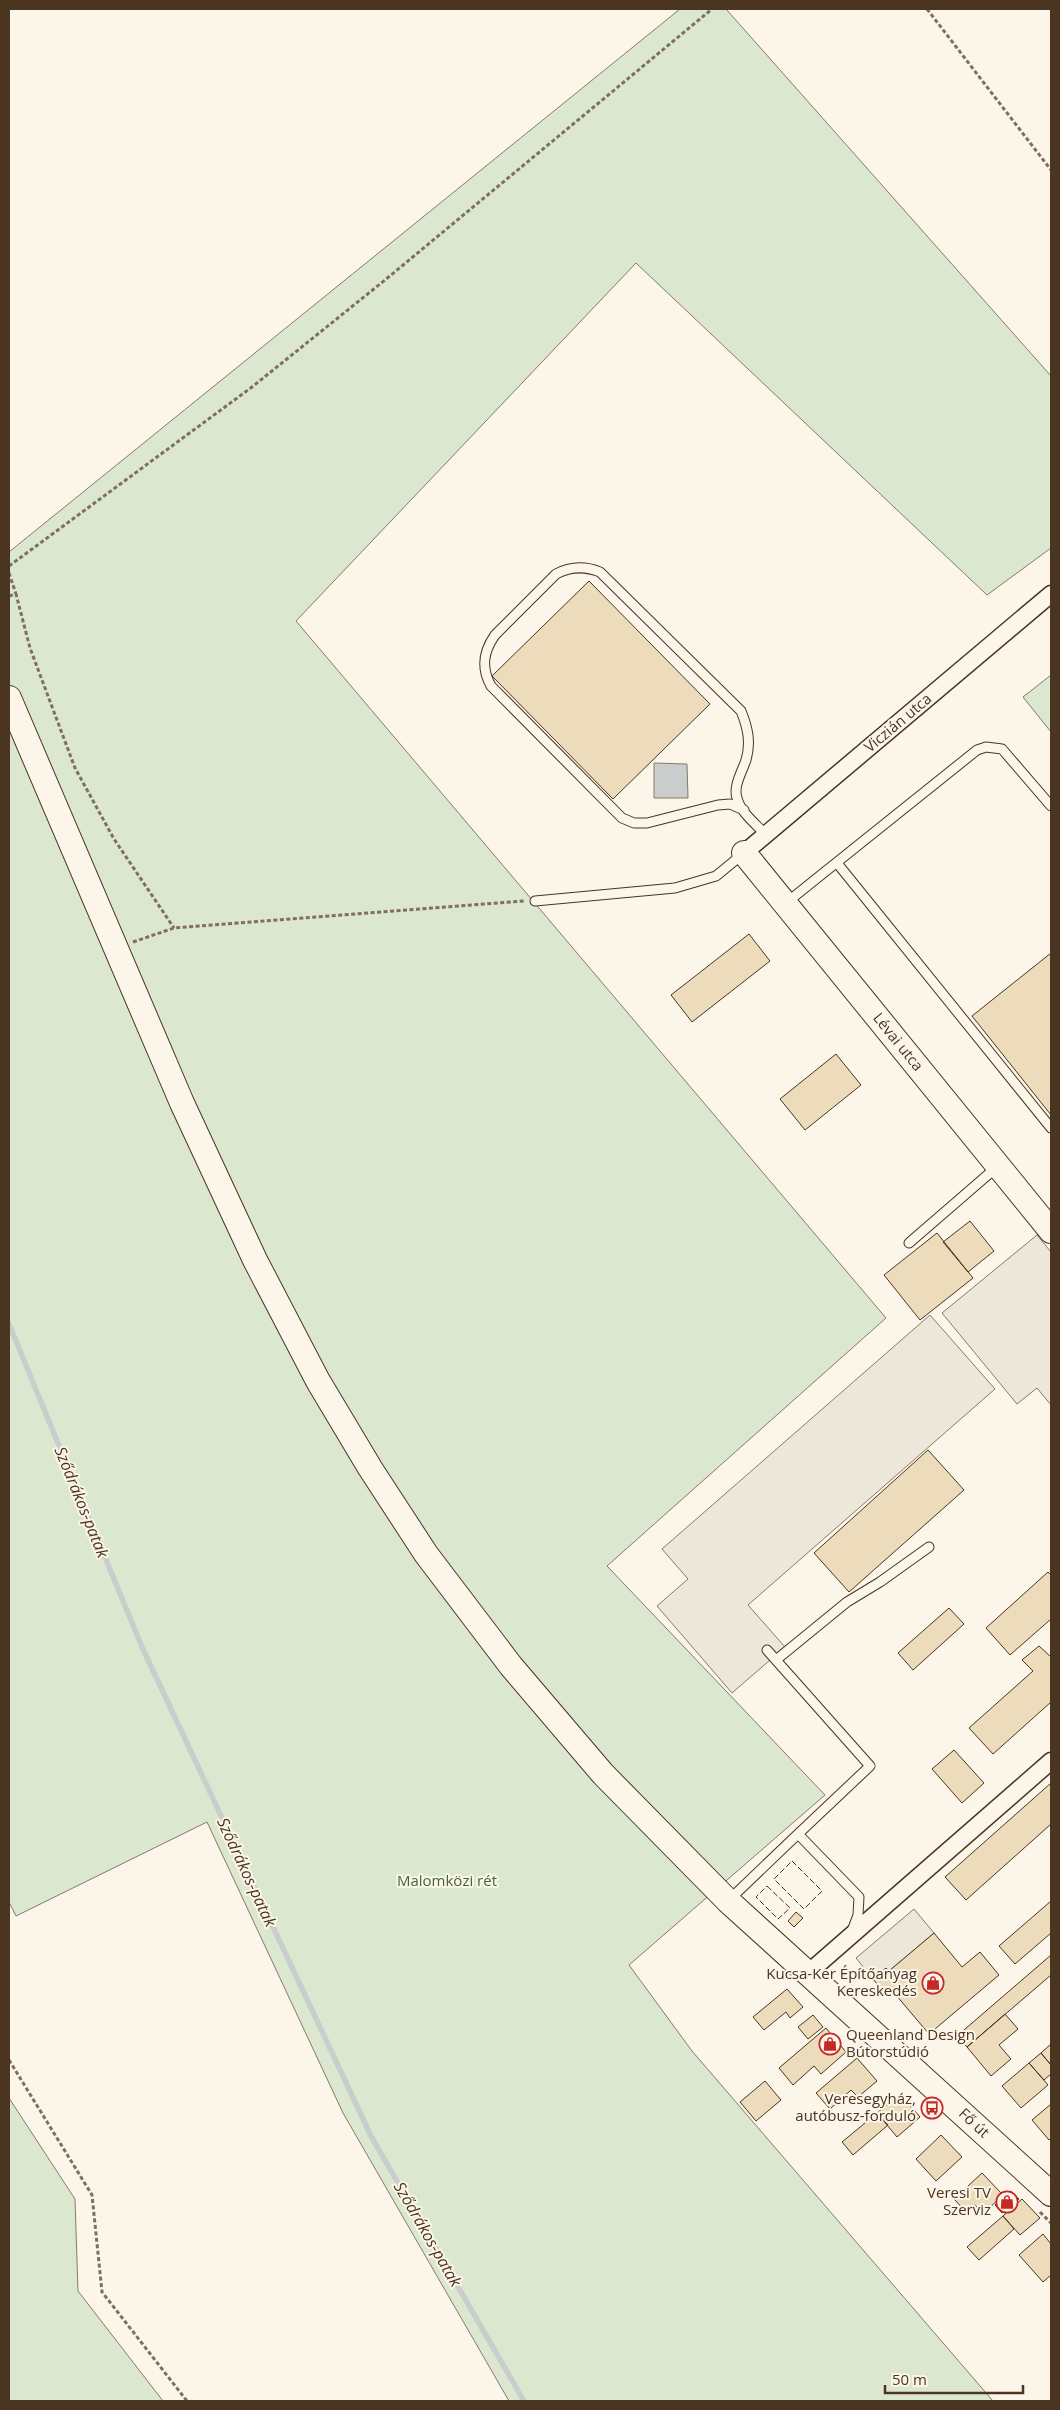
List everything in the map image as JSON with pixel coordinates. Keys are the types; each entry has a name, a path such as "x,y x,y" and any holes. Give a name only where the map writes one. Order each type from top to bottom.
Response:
{"main road":[{"name":"Fő út","path":"9,698 182,1103 285,1321 370,1468 426,1554 511,1666 602,1774 728,1901 807,1974 920,2073 1051,2194"},
{"name":"Lévai utca","path":"744,853 1051,1231"}],"street":[{"name":"Viczián utca","path":"744,853 1051,594"},
{"path":"807,1974 1051,1761"}],"lane":[{"path":"744,810 730,804 718,805 647,823 634,823 622,818 491,686 486,677 484,664 488,644 556,574 566,569 579,567 600,572 741,711 747,725 749,741 746,759 736,789 736,798 766,835"},
{"path":"785,903 977,750 986,747 996,747 1006,752 1051,806"},
{"path":"535,901 675,888 716,876 744,853"},
{"path":"837,863 1051,1128"},
{"path":"909,1242 998,1166"},
{"path":"776,1660 848,1602 929,1547"},
{"path":"728,1901 870,1766 767,1650"},
{"path":"798,1834 859,1897 858,1914 850,1936"}],"path":[{"path":"9,566 252,386 385,280 712,9"},
{"path":"926,9 1051,170"},
{"path":"9,573 30,648 75,768 114,839 174,928"},
{"path":"9,596 16,594"},
{"path":"115,948 174,928 535,901"},
{"path":"9,2060 92,2195 102,2292 187,2401"}],"green space":[{"name":"Malomközi rét","path":"680,9 726,9 1051,376 1051,548 987,595 636,263 296,621 886,1318 607,1566 825,1795 629,1965 692,2051 993,2401 509,2401 343,2113 207,1822 16,1916 9,1902 9,552"},
{"path":"1051,675 1051,732 1023,697"},
{"path":"9,2098 75,2199 78,2291 163,2401 9,2401"}],"shaded area":[{"path":"654,763 687,764 688,798 654,798"},
{"path":"1037,1235 1051,1252 1051,1405 1037,1388 1017,1404 942,1313"},
{"path":"930,1315 995,1389 748,1605 785,1647 732,1693 657,1606 688,1579 662,1549"},
{"path":"914,1909 934,1933 889,1971 886,1968 873,1979 856,1958"}],"building":[{"path":"589,581 710,704 613,799 492,676"},
{"path":"749,934 770,961 692,1022 671,995"},
{"path":"1051,953 1051,1115 972,1016"},
{"path":"836,1054 861,1085 805,1130 780,1099"},
{"path":"970,1221 994,1251 968,1272 943,1242"},
{"path":"937,1233 973,1278 920,1320 884,1275"},
{"path":"928,1450 964,1490 849,1592 814,1553"},
{"path":"1048,1572 1051,1575 1051,1619 1010,1655 986,1628"},
{"path":"949,1608 964,1624 913,1670 898,1653"},
{"path":"1039,1646 1051,1657 1051,1702 993,1754 969,1728 1033,1671 1022,1660"},
{"path":"954,1750 984,1783 962,1803 932,1769"},
{"path":"1051,1783 1051,1824 966,1900 945,1877"},
{"path":"1051,1901 1051,1933 1015,1964 999,1946"},
{"path":"796,1912 803,1918 794,1927 788,1921"},
{"name":"Kucsa-Ker Építőanyag Kereskedés","path":"934,1933 962,1967 980,1952 999,1975 929,2034 890,1988 884,1993 873,1979 886,1968 889,1971"},
{"path":"1051,1955 1051,1975 967,2047 957,2036"},
{"path":"787,1989 803,2007 790,2018 786,2012 764,2030 753,2017"},
{"path":"1005,2014 1018,2029 999,2045 1011,2059 991,2076 967,2047"},
{"path":"813,2015 823,2027 808,2039 798,2027"},
{"path":"826,2028 846,2052 821,2074 814,2066 793,2085 779,2068"},
{"path":"1051,2044 1051,2065 1041,2053"},
{"path":"1041,2053 1051,2065 1051,2074 1044,2080 1029,2063"},
{"path":"857,2058 877,2081 858,2097 851,2090 830,2109 816,2093"},
{"path":"1029,2063 1048,2085 1021,2108 1002,2086"},
{"path":"765,2081 781,2100 756,2121 740,2102"},
{"path":"900,2094 920,2117 897,2137 877,2113"},
{"path":"1051,2104 1051,2138 1049,2140 1032,2120"},
{"path":"877,2113 888,2125 853,2155 842,2142"},
{"path":"941,2135 962,2157 936,2181 916,2159"},
{"path":"982,2173 1003,2195 983,2214 975,2205 966,2212 954,2199"},
{"name":"Veresi TV Szerviz","path":"1011,2191 1019,2199 1002,2213 995,2205"},
{"path":"1022,2199 1040,2218 1020,2235 1003,2216"},
{"path":"1003,2216 1014,2229 979,2260 967,2247"},
{"path":"1043,2234 1051,2244 1051,2275 1043,2282 1019,2255"}],"waterway":[{"name":"Sződrákos-patak","path":"9,1324 142,1647 371,2136 524,2401"}],"fence":[{"path":"792,1861 822,1891 804,1909 774,1879 792,1861"},
{"path":"767,1886 790,1908 778,1919 756,1897 767,1886"}],"place":[{"name":"Kucsa-Ker Építőanyag Kereskedés","path":"933,1983"},
{"name":"Queenland Design Bútorstúdió","path":"830,2044"},
{"name":"Veresegyház, autóbusz-forduló","path":"932,2108"},
{"name":"Veresi TV Szerviz","path":"1007,2202"}]}
